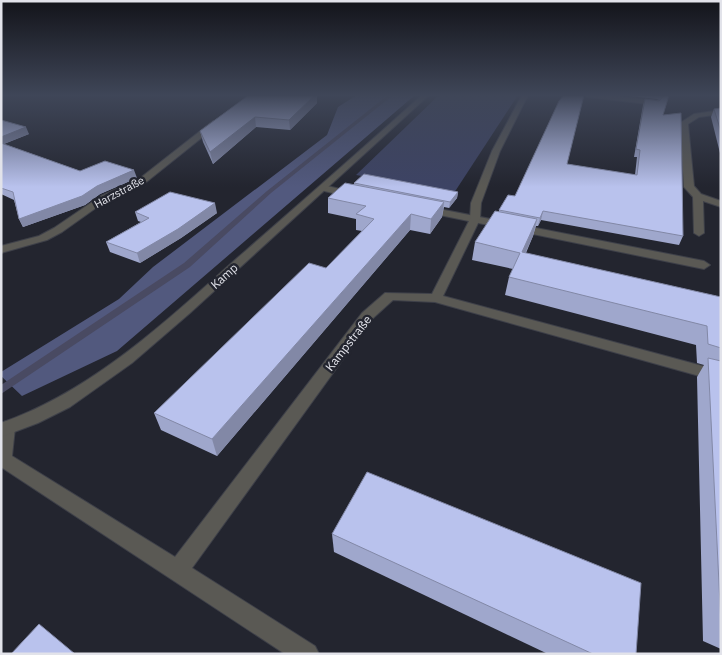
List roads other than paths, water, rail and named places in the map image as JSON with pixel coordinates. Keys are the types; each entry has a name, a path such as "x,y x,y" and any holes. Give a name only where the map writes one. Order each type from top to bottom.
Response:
{"street":[{"name":"Harzstraße","path":"1,250 43,238 58,230 104,198 142,181 212,126"},
{"name":"Kamp","path":"4,429 43,414 113,369 148,342 392,126"},
{"path":"436,298 475,219 476,202 496,151 509,126"},
{"path":"684,126 689,187 698,196 721,204"},
{"path":"323,188 360,196"},
{"path":"698,196 699,233"},
{"path":"418,208 704,265"},
{"name":"Kampstraße","path":"178,570 367,316 390,296 436,298 721,377"},
{"path":"4,429 2,460 178,570 306,654"}],"waterway":[{"path":"1,390 187,265 269,192 353,126"}]}
